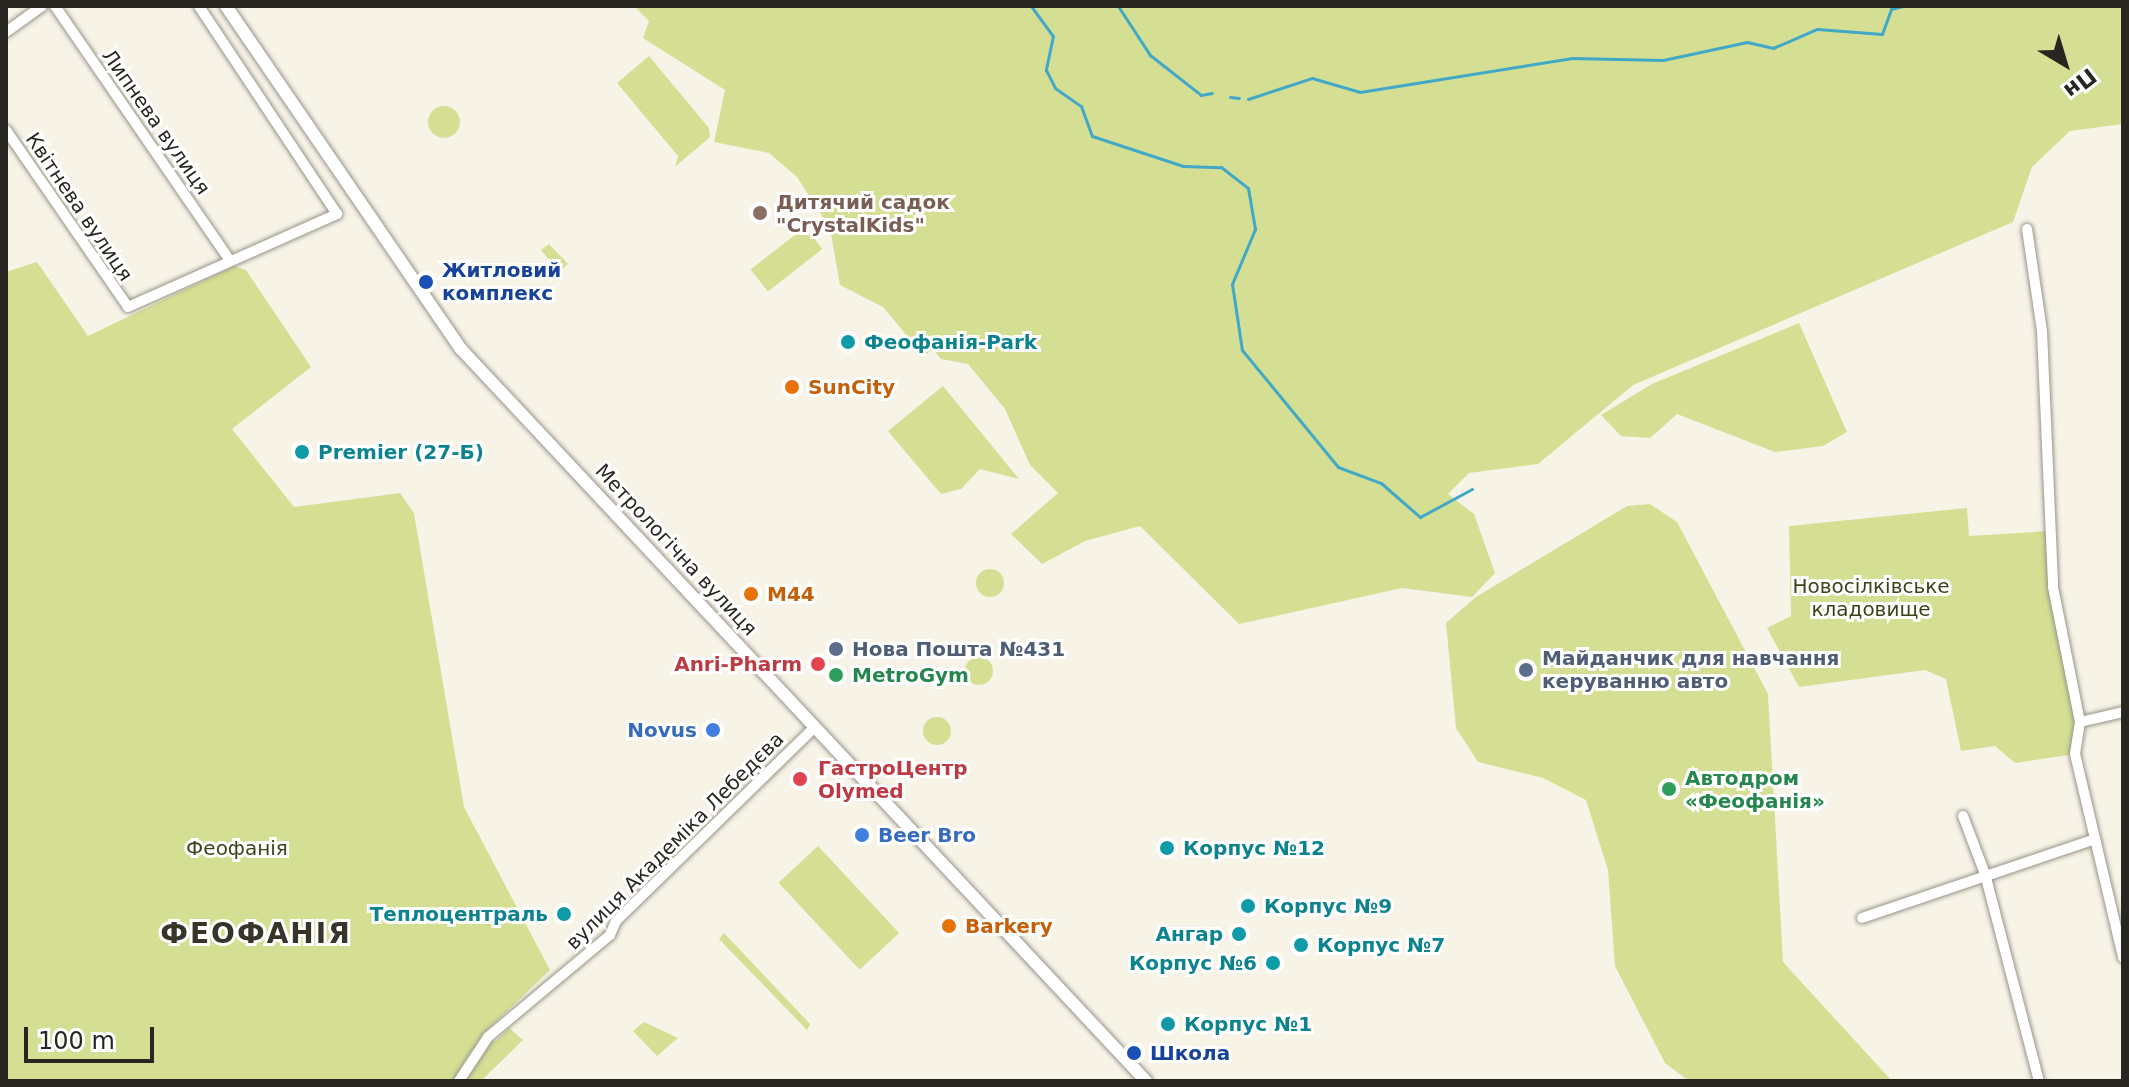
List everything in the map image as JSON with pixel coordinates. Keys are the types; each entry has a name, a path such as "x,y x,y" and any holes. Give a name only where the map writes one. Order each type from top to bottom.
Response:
{"street":[{"path":"6,32 42,6"},
{"name":"Липнева вулиця","path":"55,6 228,258"},
{"path":"199,6 338,210 228,258"},
{"name":"Метрологічна вулиця","path":"226,6 461,349 1146,1081"},
{"name":"Квітнева вулиця","path":"6,130 123,304 131,307 228,258"},
{"path":"2027,229 2042,331 2053,587 2080,722 2075,754 2123,957"},
{"path":"2080,722 2123,712"},
{"name":"вулиця Академіка Лебедєва","path":"459,1081 488,1037 610,935 815,727"},
{"path":"1963,816 1985,874 2039,1081"},
{"path":"1862,918 2095,839"}],"green space":[{"path":"634,6 2123,6 2123,124 2070,131 2032,167 2013,222 1633,385 1538,464 1469,473 1448,494 1474,514 1495,573 1472,597 1402,588 1239,624 1140,526 1085,541 1042,564 1011,534 1058,493 1030,465 1005,409 968,364 941,359 933,349 924,356 883,307 840,285 830,228 797,177 769,153 714,142 725,90 643,38 649,21"},
{"path":"649,56 709,128 710,137 675,167 678,156 617,83"},
{"path":"444,106 455,111 460,122 455,133 444,138 433,133 428,122 433,111"},
{"path":"805,227 822,249 768,292 751,269"},
{"path":"549,244 568,264 559,272 541,250"},
{"name":"Феофанія","path":"37,262 88,336 234,266 246,270 311,367 232,429 294,507 400,493 414,513 464,807 550,970 484,1033 495,1042 509,1028 523,1040 481,1081 6,1081 6,272"},
{"path":"1799,323 1847,432 1823,446 1775,452 1677,414 1650,438 1621,436 1601,415 1652,384"},
{"path":"943,386 1019,479 980,469 961,489 941,494 888,431"},
{"name":"Автодром «Феофанія»","path":"1650,504 1677,522 1768,694 1783,962 1892,1081 1689,1081 1665,1063 1615,966 1608,870 1586,800 1543,778 1478,762 1456,728 1446,623 1476,597 1627,506"},
{"name":"Новосілківське кладовище","path":"1967,508 1969,536 2050,531 2080,722 2075,754 2015,763 1995,746 1961,751 1946,679 1925,670 1799,687 1767,628 1791,616 1789,526"},
{"path":"990,569 1000,573 1004,583 1000,593 990,597 980,593 976,583 980,573"},
{"path":"979,657 989,661 993,671 989,681 979,685 969,681 965,671 969,661"},
{"path":"937,717 947,721 951,731 947,741 937,745 927,741 923,731 927,721"},
{"path":"818,846 899,933 860,970 779,883"},
{"path":"724,933 810,1024 807,1030 719,939"},
{"path":"644,1022 678,1038 657,1056 633,1031"}],"waterway":[{"path":"1031,6 1053,36 1046,70 1055,88 1081,106 1092,136 1183,166 1221,167 1248,188 1255,229 1232,284 1242,350 1338,467 1381,483 1420,517 1472,489"},
{"path":"1118,6 1150,55 1201,95 1212,93"},
{"path":"1248,99 1312,78 1360,92 1572,58 1663,60 1747,42 1773,48 1817,29 1882,34 1891,9 1903,6"},
{"path":"1230,97 1239,98"}],"place":[{"name":"Дитячий садок \"CrystalKids\"","path":"760,213"},
{"name":"Житловий комплекс","path":"426,282"},
{"name":"Феофанія-Park","path":"848,342"},
{"name":"SunCity","path":"792,387"},
{"name":"Premier (27-Б)","path":"302,452"},
{"name":"M44","path":"751,594"},
{"name":"Нова Пошта №431","path":"836,649"},
{"name":"Anri-Pharm","path":"818,664"},
{"name":"Майданчик для навчання керуванню авто","path":"1526,670"},
{"name":"MetroGym","path":"836,675"},
{"name":"Novus","path":"713,730"},
{"name":"ГастроЦентр Olymed","path":"800,779"},
{"name":"Автодром «Феофанія»","path":"1669,789"},
{"name":"Beer Bro","path":"862,835"},
{"name":"Корпус №12","path":"1167,848"},
{"name":"Корпус №9","path":"1248,906"},
{"name":"Теплоцентраль","path":"564,914"},
{"name":"Barkery","path":"949,926"},
{"name":"Ангар","path":"1239,934"},
{"name":"Корпус №7","path":"1301,945"},
{"name":"Корпус №6","path":"1273,963"},
{"name":"Корпус №1","path":"1168,1024"},
{"name":"Школа","path":"1134,1053"}],"district":[{"name":"ФЕОФАНІЯ","path":"256,934"}]}
